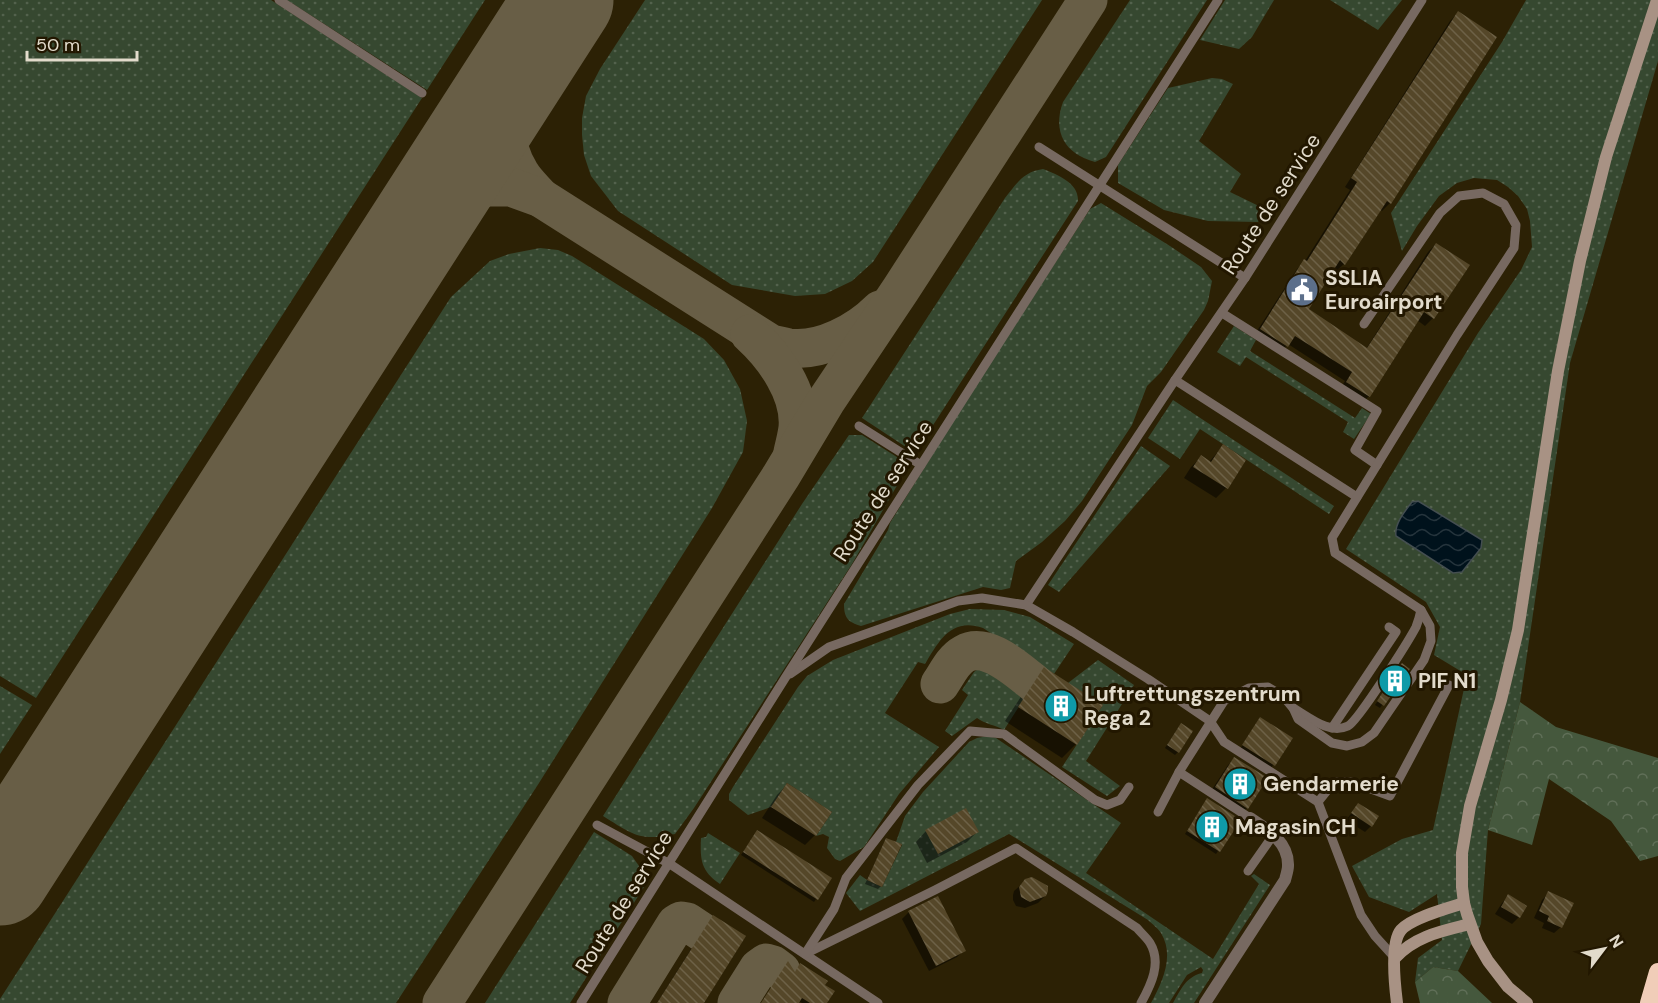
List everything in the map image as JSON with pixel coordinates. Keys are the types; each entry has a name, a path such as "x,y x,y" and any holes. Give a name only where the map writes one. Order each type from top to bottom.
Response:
{"highway":[{"path":"1650,1003 1658,972"}],"main road":[{"path":"1527,1003 1508,987 1477,942 1464,903 1462,853 1470,806 1501,700 1518,630 1558,371 1580,261 1606,157 1657,0"},
{"path":"1397,1003 1394,975 1395,941 1400,931 1408,924 1464,903"},
{"path":"1395,958 1403,950 1430,934 1470,924"}],"street":[{"path":"1205,1003 1285,880 1288,865 1285,851 1274,834 1250,818"}],"lane":[{"path":"279,0 422,93"},
{"name":"Route de service","path":"581,1003 787,675 1218,0"},
{"name":"Route de service","path":"1026,605 1245,278 1422,0"},
{"path":"1039,147 1245,278"},
{"path":"1158,812 1179,772 1224,701 1249,688 1268,687 1283,696 1293,708 1298,719 1332,743 1347,746 1362,742 1374,733 1424,660 1431,641 1430,626 1421,610 1335,554 1332,538 1457,334 1514,248 1516,225 1503,204 1483,193 1459,196 1452,201 1440,213 1364,324"},
{"path":"1221,313 1377,411 1354,450 1377,465"},
{"path":"1175,380 1357,497"},
{"path":"859,426 921,465"},
{"path":"787,675 829,647 958,601 982,598 1026,605 1110,654 1210,721 1224,742 1317,802 1361,915 1375,936 1395,958"},
{"path":"1293,708 1326,727 1349,726 1365,707 1417,626 1421,610"},
{"path":"1332,728 1371,664 1396,632 1389,627"},
{"path":"1317,802 1334,782 1352,782 1390,796 1449,685"},
{"path":"805,954 834,909 846,878 918,785 970,731 1004,734 1095,800 1107,805 1120,800 1129,787"},
{"path":"1179,772 1250,818"},
{"path":"597,825 670,864 878,1003"},
{"path":"1248,871 1274,834"},
{"path":"805,954 1016,848 1137,928 1151,944 1156,965 1152,984 1141,1003"}],"green space":[{"path":"0,0 271,0 422,98 36,698 0,676"},
{"path":"287,0 485,0 427,90"},
{"path":"645,0 1042,0 873,262 852,281 825,294 795,296 732,285 618,211 591,176 584,155 582,135 586,96 600,69"},
{"path":"1130,0 1207,0 1106,157 1095,162 1076,153 1064,140 1060,132 1060,113 1063,102"},
{"path":"1225,0 1274,0 1252,37 1239,49 1200,40"},
{"path":"1330,0 1402,0 1378,30"},
{"path":"1526,0 1658,0 1658,61 1570,363 1520,702 1488,830 1481,924 1458,971 1433,967 1415,982 1418,958 1442,940 1437,894 1409,912 1369,897 1352,866 1402,839 1433,830 1467,675 1434,655 1440,627 1426,602 1346,549 1478,333 1521,270 1532,247 1527,209 1518,196 1497,180 1474,178 1457,183 1439,196 1402,251 1391,213 1502,42"},
{"path":"1212,78 1233,84 1199,141 1241,174 1230,192 1267,210 1258,222 1208,221 1164,210 1118,183 1118,165 1168,88"},
{"path":"1043,169 1061,177 1071,185 1075,189 1078,201 915,453 862,418 1005,198 1025,176"},
{"path":"1101,203 1201,267 1212,281 1204,310 1161,372 1147,386 1132,425 1082,501 1042,542 1016,561 1010,588 1001,590 983,587 861,626 853,623 846,616 844,604 890,523 1090,209"},
{"path":"540,248 558,250 572,256 704,339 724,360 740,389 747,421 743,452 712,508 539,783 396,1003 0,1003 0,999 451,297 490,261 509,254"},
{"path":"1234,326 1256,340 1250,351 1355,418 1362,408 1371,414 1354,439 1343,432 1348,422 1246,357 1240,366 1217,352"},
{"path":"1173,400 1334,506 1329,514 1200,429 1180,459 1148,438"},
{"path":"849,435 862,435 900,459 906,468 899,482 852,564 675,834 644,837 629,832 603,816 802,504"},
{"path":"1141,446 1170,466 1059,592 1048,585"},
{"path":"970,609 1004,610 1030,617 1074,644 1054,674 983,628 972,625 962,626 947,633 925,664 918,662 885,713 939,747 899,794 864,847 840,861 835,859 827,848 829,837 823,834 816,836 832,812 787,783 771,807 748,815 729,800 733,787 807,676 833,660 950,614"},
{"path":"1098,660 1134,685 1086,761 1120,786 1107,796 1062,767 1103,705 1068,683"},
{"path":"978,669 984,670 1025,697 1004,730 977,718 952,736 945,731 968,695 962,690"},
{"path":"0,686 32,705 0,754"},
{"path":"1520,702 1556,727 1658,758 1658,856 1640,861 1611,821 1549,779 1532,845 1488,830"},
{"path":"988,736 996,738 1121,823 1086,873 1213,959 1259,884 1251,876 1254,874 1270,885 1194,1003 1173,1003 1181,988 1196,975 1202,973 1201,967 1187,975 1169,1003 1151,1003 1163,978 1167,960 1165,942 1160,931 1148,920 1009,834 860,911 846,893 860,875 882,887 902,845 896,842 905,816 923,792 969,742"},
{"path":"594,832 632,856 639,866 644,887 570,1003 485,1003"},
{"path":"708,833 740,853 720,884 705,870 703,864 701,838 706,837"},
{"path":"1433,967 1458,971 1492,1003 1420,1003 1415,982"}],"water":[{"path":"1418,501 1482,540 1481,548 1462,572 1453,573 1396,536 1398,522 1403,514 1412,502"}],"building":[{"path":"1458,11 1497,37 1391,204 1387,201 1345,265 1340,260 1309,309 1367,348 1436,243 1470,265 1434,319 1424,312 1370,397 1346,382 1352,372 1295,336 1288,347 1260,329 1304,259 1307,261 1357,182 1351,178"},
{"path":"1223,444 1246,460 1228,489 1193,467 1201,455 1211,462"},
{"path":"1402,663 1410,669 1384,706 1377,701"},
{"name":"Luftrettungszentrum Rega 2","path":"1044,667 1103,705 1077,745 1018,707"},
{"path":"1260,717 1293,738 1275,766 1242,745"},
{"path":"1181,723 1193,731 1179,753 1167,745"},
{"name":"Gendarmerie","path":"1234,757 1268,778 1248,809 1215,787"},
{"path":"787,783 832,812 816,836 771,807"},
{"name":"Magasin CH","path":"1207,798 1241,820 1220,852 1187,831"},
{"path":"1358,803 1379,816 1372,827 1351,813"},
{"path":"966,808 979,832 938,854 925,830"},
{"path":"757,830 832,878 818,900 743,852"},
{"path":"886,838 902,844 882,887 867,880"},
{"path":"1032,877 1048,886 1048,891 1046,896 1030,902 1021,897 1019,887 1025,879"},
{"path":"1548,891 1574,903 1562,928 1547,921 1549,916 1539,911"},
{"path":"1508,894 1527,906 1520,918 1501,907"},
{"path":"938,896 966,951 936,966 908,911"},
{"path":"713,915 746,936 704,1003 657,1003"},
{"path":"788,961 795,972 800,963 828,981 825,985 835,991 827,1003 810,1003 802,998 799,1003 761,1003"}],"taxiway":[{"path":"442,1003 781,476 826,401 1088,0"},
{"path":"522,67 509,107 508,146 520,173 541,198"},
{"path":"416,230 436,210 463,194 488,187 511,187 541,198 771,344 789,348 826,344 850,333 880,310"},
{"path":"750,334 777,365 791,389 798,415 793,452"},
{"path":"940,684 957,660 973,651 992,654 1034,683"},
{"path":"627,1003 676,924 681,921 687,922 702,932"},
{"path":"737,1003 759,968 766,963 781,971"}],"runway":[{"path":"0,876 564,0"}],"place":[{"name":"SSLIA Euroairport","path":"1302,290"},
{"name":"PIF N1","path":"1395,681"},
{"name":"Luftrettungszentrum Rega 2","path":"1061,706"},
{"name":"Gendarmerie","path":"1240,784"},
{"name":"Magasin CH","path":"1212,827"}]}
